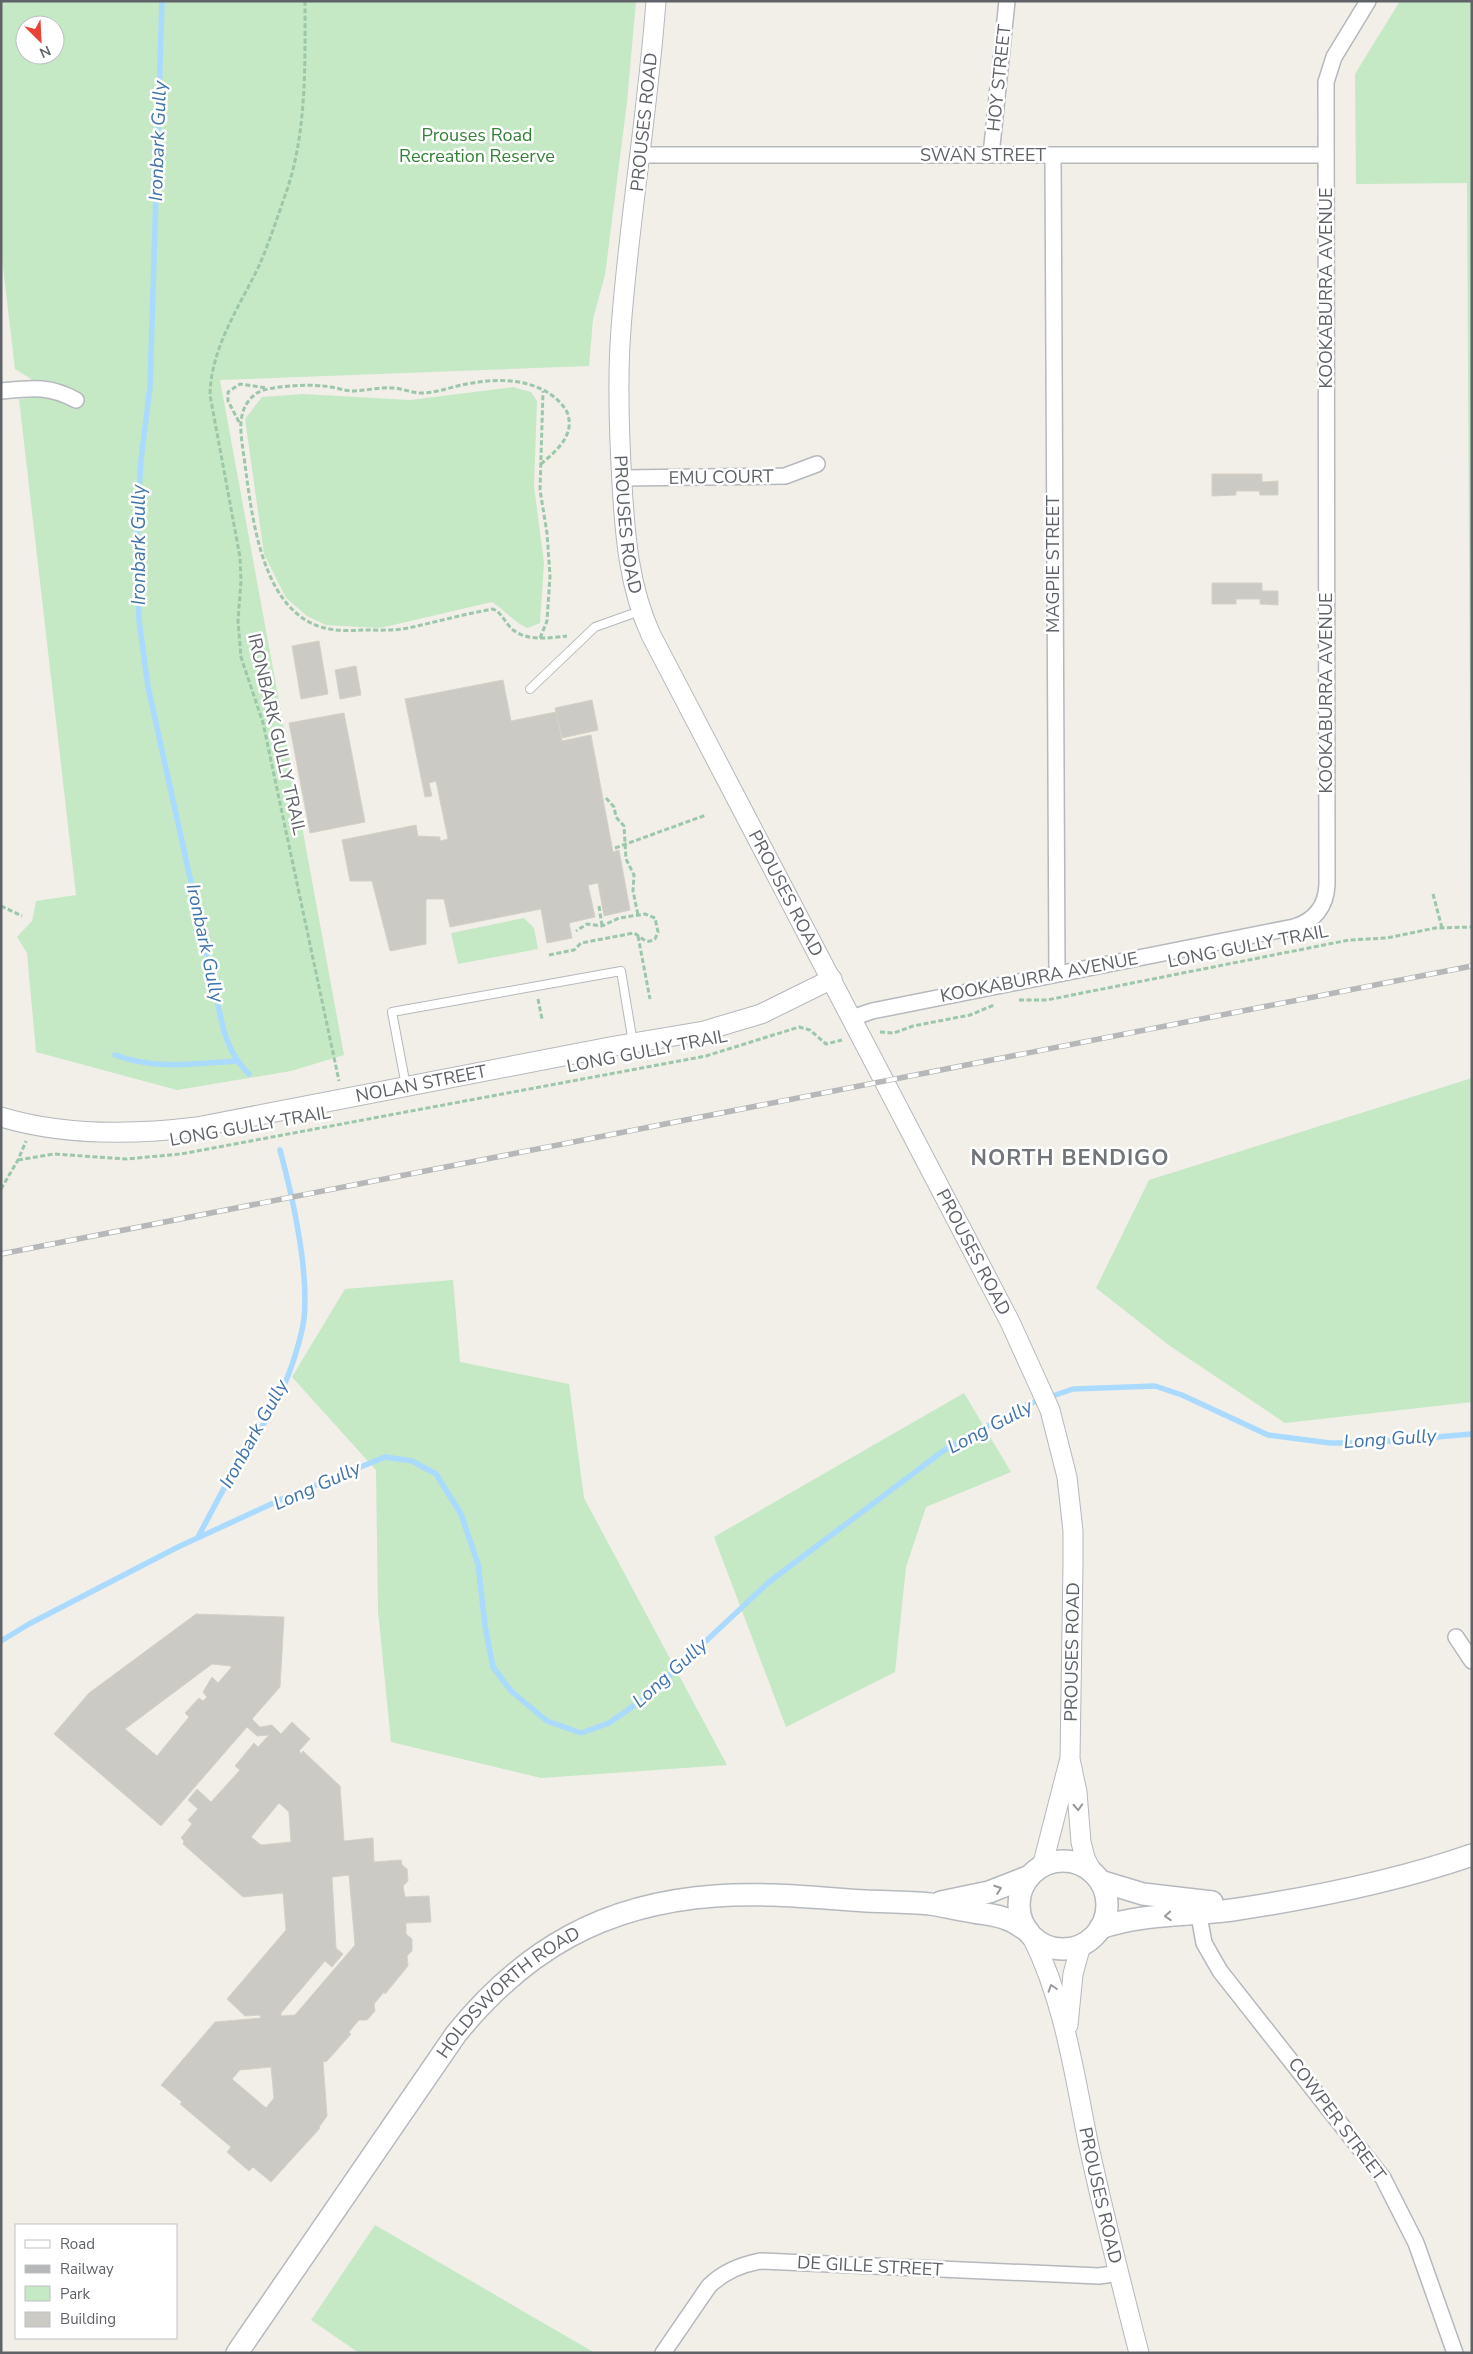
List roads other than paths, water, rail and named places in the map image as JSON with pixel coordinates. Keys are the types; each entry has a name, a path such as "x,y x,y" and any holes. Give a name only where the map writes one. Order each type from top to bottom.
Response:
{"main road":[{"path":"1100,1928 1197,1907 1276,1902 1371,1884 1440,1866 1472,1854"},
{"path":"1096,1877 1105,1892 1107,1905 1106,1917 1092,1938 1081,1945 1068,1949 1055,1948 1043,1944 1030,1934 1021,1918 1019,1904 1022,1889 1036,1871 1054,1862 1068,1862 1081,1865 1096,1877 1143,1894 1197,1907"},
{"name":"HOLDSWORTH ROAD","path":"931,1904 989,1892 1036,1871"},
{"name":"HOLDSWORTH ROAD","path":"237,2353 456,2034 488,1997 541,1954 567,1937 625,1911 684,1899 716,1896 787,1896 931,1904 996,1916 1009,1920 1030,1934"}],"street":[{"name":"PROUSES ROAD","path":"656,1 620,329 619,401 626,545 640,611 1010,1322 1050,1410 1067,1477 1073,1531 1074,1605 1070,1759 1077,1792 1081,1842 1085,1858 1096,1877"},
{"name":"HOY STREET","path":"991,155 1007,1"},
{"name":"KOOKABURRA AVENUE","path":"852,1018 872,1011 1294,927 1313,918 1325,900 1327,876 1326,82 1329,69 1340,46 1368,1"},
{"name":"SWAN STREET","path":"640,155 1326,155"},
{"name":"MAGPIE STREET","path":"1053,155 1056,974"},
{"path":"1,391 48,388 60,391 76,400"},
{"name":"EMU COURT","path":"622,478 785,476 817,464"},
{"name":"NOLAN STREET","path":"1,1117 61,1129 93,1132 161,1131 196,1127 704,1031 743,1021 832,979"},
{"path":"1456,1637 1472,1661"},
{"name":"PROUSES ROAD","path":"1036,1871 1070,1759"},
{"name":"COWPER STREET","path":"1197,1907 1204,1942 1220,1971 1383,2178 1416,2243 1455,2353"},
{"name":"PROUSES ROAD","path":"1030,1934 1048,1976 1068,2035 1089,2144 1139,2353"},
{"name":"PROUSES ROAD","path":"1068,2035 1073,1974 1081,1945"},
{"name":"DE GILLE STREET","path":"663,2353 716,2278 737,2267 760,2261 1099,2276 1120,2273"}],"lane":[{"path":"530,689 590,632 640,611"},
{"path":"406,1087 392,1012 621,971 633,1043"}],"waterway":[{"name":"Ironbark Gully","path":"162,1 150,387 141,459 136,542 139,620 148,687 222,1023 232,1051 239,1063 249,1074"},
{"path":"115,1055 145,1063 175,1065 236,1061"},
{"name":"Ironbark Gully","path":"198,1537 236,1467 279,1397 292,1364 302,1329 305,1300 302,1257 295,1212 280,1150"},
{"name":"Long Gully","path":"1,1641 29,1624 178,1547 282,1499 385,1457 412,1461 436,1474 461,1514 478,1564 485,1626 493,1667 511,1691 547,1721 581,1733 609,1723 645,1698 769,1582 943,1451 1023,1406 1073,1389 1155,1386 1182,1395 1268,1435 1330,1443 1365,1443 1472,1434"}],"railway":[{"path":"1,1254 1472,966"}],"district":[{"name":"NORTH BENDIGO","path":"1070,1158"}],"park label":[{"name":"Prouses Road Recreation Reserve","path":"477,145"}]}
